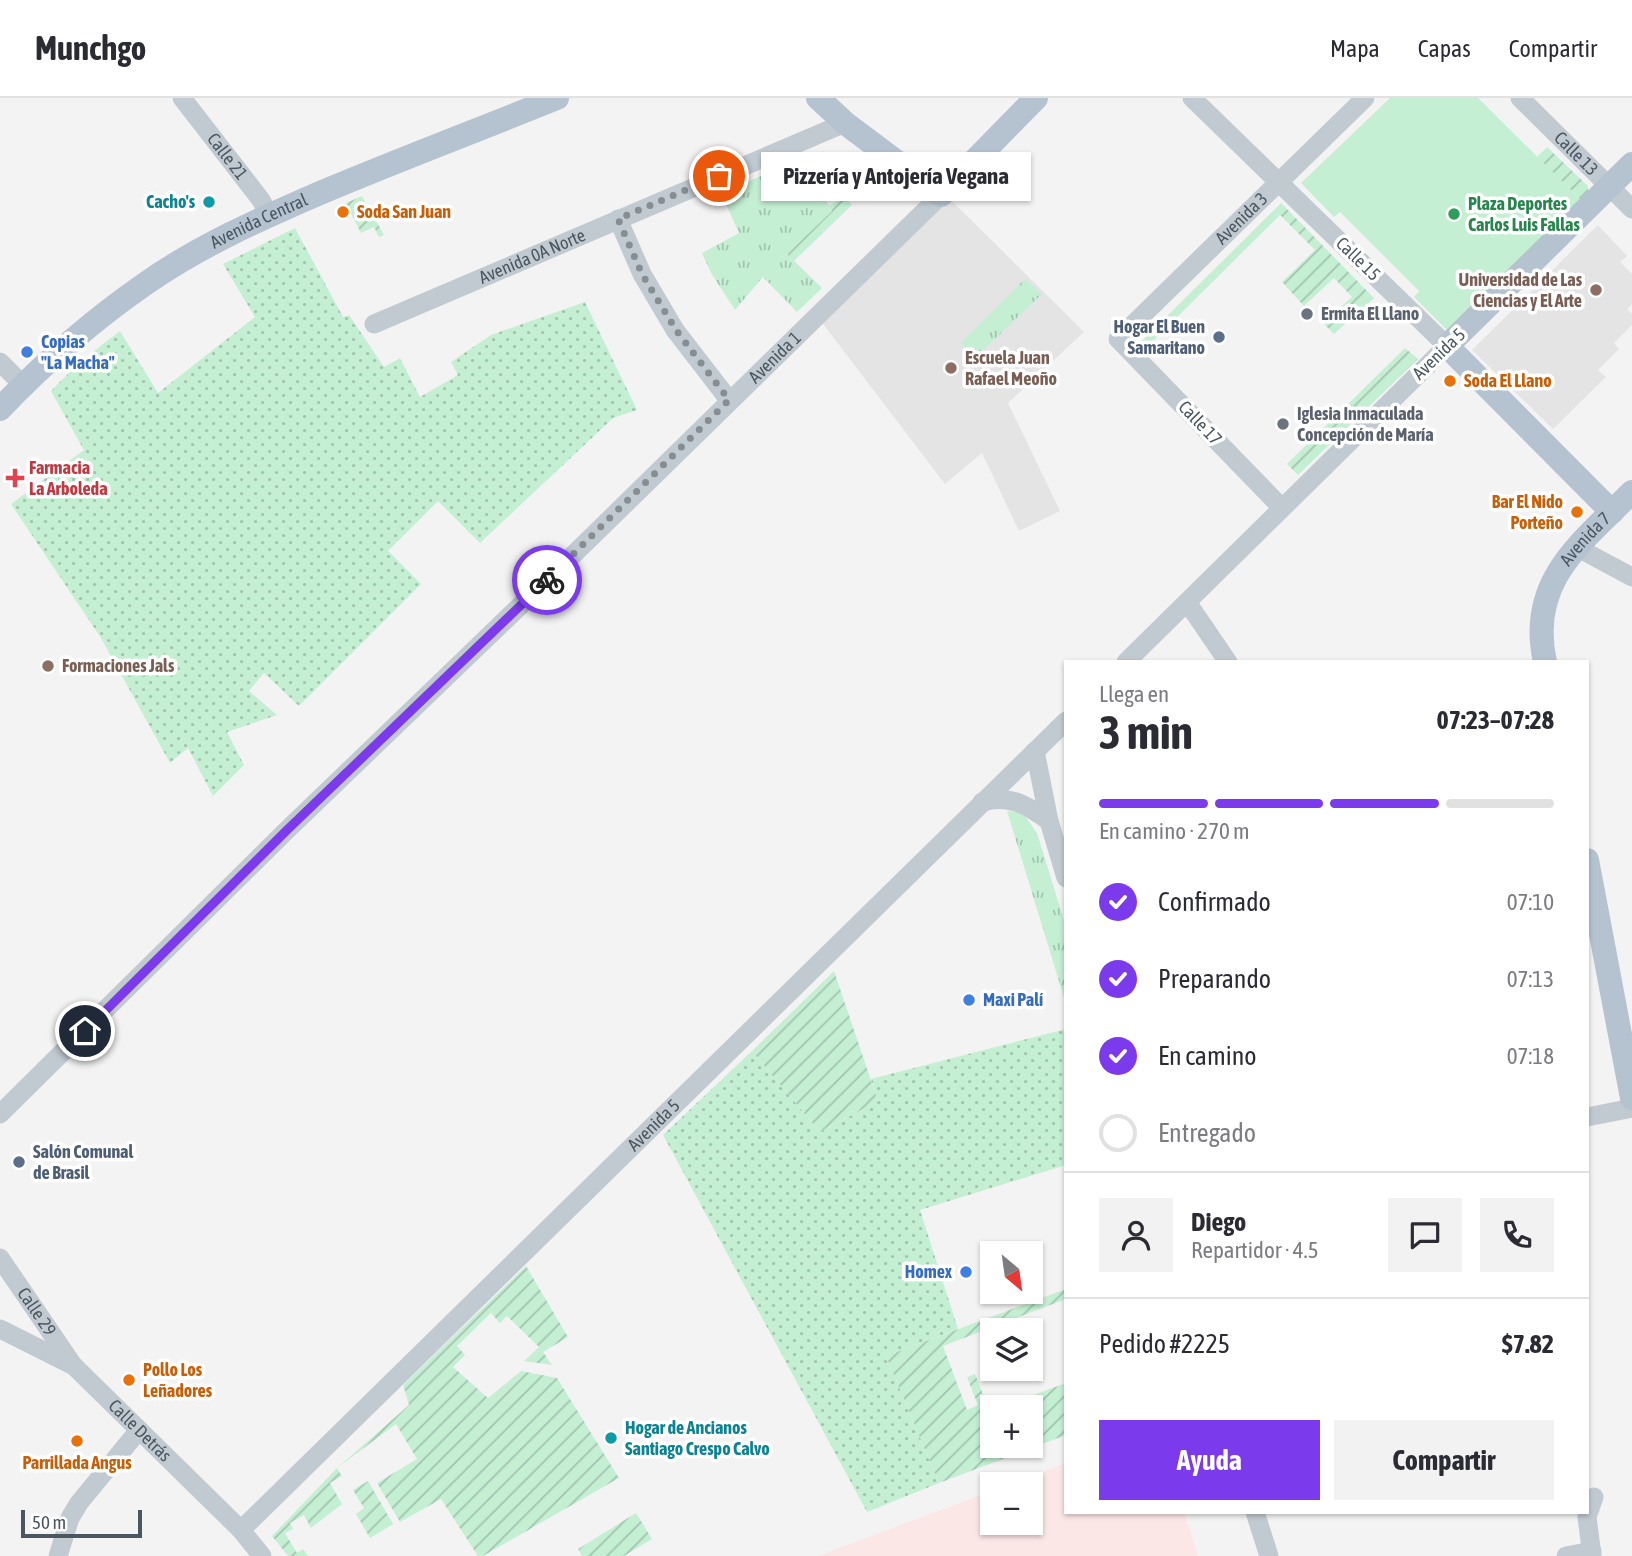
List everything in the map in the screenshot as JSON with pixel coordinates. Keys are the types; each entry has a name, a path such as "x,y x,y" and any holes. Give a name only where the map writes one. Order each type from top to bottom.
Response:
{"main road":[{"name":"Avenida Central","path":"0,409 64,347 145,284 196,252 269,215 367,173 557,98"},
{"path":"818,98 845,123 941,195"},
{"name":"Avenida 1","path":"941,195 1036,98"},
{"name":"Avenida 5","path":"1447,345 1632,164"},
{"name":"Calle 15","path":"1447,345 1612,512"},
{"name":"Avenida 7","path":"1545,660 1541,613 1547,590 1559,570 1578,548 1632,492"},
{"path":"1589,878 1592,904 1632,1098"}],"street":[{"name":"Calle 21","path":"182,98 261,200 269,215"},
{"name":"Calle 15","path":"1192,98 1447,345"},
{"name":"Avenida 3","path":"1118,339 1365,98"},
{"name":"Calle 13","path":"1520,98 1632,209"},
{"name":"Avenida 0A Norte","path":"374,324 845,123"},
{"name":"Avenida 1","path":"0,1114 286,831 941,195"},
{"path":"618,219 642,274 676,330 729,400"},
{"name":"Calle 17","path":"1118,339 1282,508"},
{"name":"Avenida 5","path":"1128,660 1447,345"},
{"path":"0,362 23,385"},
{"path":"1578,548 1632,577"},
{"path":"1186,602 1227,660"},
{"name":"Avenida 5","path":"241,1530 1064,722"},
{"path":"1035,751 1049,821 1064,871"},
{"path":"1017,768 1049,821"},
{"path":"982,802 998,798 1014,800 1032,808 1049,821"},
{"path":"1589,1117 1632,1108"},
{"name":"Calle 29","path":"0,1258 74,1366"},
{"name":"Calle Detrás","path":"0,1329 74,1366 241,1530 262,1556"},
{"path":"58,1556 70,1518 79,1503 139,1430"},
{"path":"1589,1511 1594,1497"},
{"path":"1256,1514 1269,1556"},
{"path":"1566,1556 1592,1553 1588,1514"}],"shaded area":[{"name":"Escuela Juan Rafael Meoño","path":"943,201 953,202 1084,332 1008,403 1060,511 1019,531 982,453 945,484 820,320"},
{"path":"1598,225 1627,256 1620,262 1632,274 1632,304 1627,309 1632,314 1632,325 1614,343 1619,349 1598,370 1606,377 1553,429 1472,350"},
{"path":"1064,1464 1064,1514 1185,1514 1198,1556 818,1556 980,1495 980,1535 1043,1535 1042,1472"}],"green space":[{"name":"Plaza Deportes Carlos Luis Fallas","path":"1390,98 1478,98 1580,199 1448,331 1414,297 1419,291 1340,212 1334,217 1301,183"},
{"path":"1547,147 1588,186 1588,191 1580,199 1537,157"},
{"path":"803,158 832,211 787,254 822,288 797,312 763,277 735,310 711,273 702,253 739,233 721,193"},
{"path":"864,175 867,178 847,199 852,205 794,261 787,254 832,211 828,206 843,198 845,192 842,187"},
{"path":"362,196 384,235 379,237 374,227 361,233 346,203"},
{"path":"1281,203 1374,298 1334,334 1323,323 1352,297 1334,278 1304,306 1282,282 1315,250 1280,215 1146,348 1141,342"},
{"path":"295,228 343,317 349,315 384,367 400,358 420,397 458,375 451,362 491,335 585,302 637,410 613,418 480,543 438,501 388,551 421,584 299,706 264,673 249,691 277,715 227,732 244,765 213,796 188,748 170,763 101,638 11,504 84,450 51,391 81,361 120,331 158,393 255,317 223,264"},
{"path":"1025,279 1042,294 976,357 961,343"},
{"path":"1405,348 1418,359 1298,475 1287,464"},
{"path":"1007,811 1025,816 1037,833 1064,921 1064,997"},
{"path":"834,971 878,1101 820,1132 752,1051"},
{"path":"1064,1030 1064,1166 920,1210 958,1329 886,1356 939,1483 867,1512 663,1135 752,1051 820,1132 878,1101 871,1079"},
{"path":"526,1266 568,1337 543,1352 552,1365 524,1361 539,1347 507,1316 500,1323 491,1313 457,1346 465,1355 453,1367 488,1398 521,1371 557,1378 619,1478 483,1556 478,1556 441,1499 400,1522 377,1483 417,1459 396,1424 338,1467 409,1405 403,1385"},
{"path":"1064,1290 1064,1300 1016,1318 988,1318 1026,1304 1043,1304 1043,1298"},
{"path":"980,1321 980,1332 943,1346 967,1410 978,1405 967,1377 975,1374 983,1395 980,1395 980,1458 1005,1458 939,1483 886,1356"},
{"path":"1064,1384 1064,1436 1043,1444 1043,1395 1033,1395"},
{"path":"337,1468 342,1476 330,1483 342,1504 311,1528 304,1515 290,1523 293,1529 285,1533 297,1553 303,1549 308,1556 288,1556 272,1536"},
{"path":"368,1481 393,1524 370,1538 356,1514 364,1508 353,1490"},
{"path":"636,1513 652,1539 624,1556 582,1556 578,1549"}],"way so far":[{"path":"547,580 729,400 676,330 642,274 618,219 719,176"}],"place":[{"name":"Pizzería y Antojería Vegana","path":"719,176"},
{"name":"Cacho's","path":"209,202"},
{"name":"Soda San Juan","path":"343,212"},
{"name":"Plaza Deportes Carlos Luis Fallas","path":"1454,214"},
{"name":"Universidad de Las Ciencias y El Arte","path":"1596,290"},
{"name":"Ermita El Llano","path":"1307,314"},
{"name":"Hogar El Buen Samaritano","path":"1219,337"},
{"name":"Copias \"La Macha\"","path":"27,352"},
{"name":"Escuela Juan Rafael Meoño","path":"951,368"},
{"name":"Soda El Llano","path":"1450,381"},
{"name":"Iglesia Inmaculada Concepción de María","path":"1283,424"},
{"name":"Farmacia La Arboleda","path":"15,478"},
{"name":"Bar El Nido Porteño","path":"1577,512"},
{"name":"Formaciones Jals","path":"48,666"},
{"name":"Maxi Palí","path":"969,1000"},
{"name":"Salón Comunal de Brasil","path":"19,1162"},
{"name":"Homex","path":"966,1272"},
{"name":"Pollo Los Leñadores","path":"129,1380"},
{"name":"Hogar de Ancianos Santiago Crespo Calvo","path":"611,1438"},
{"name":"Parrillada Angus","path":"77,1441"}],"route":[{"path":"85,1031 286,831 547,580"}]}
